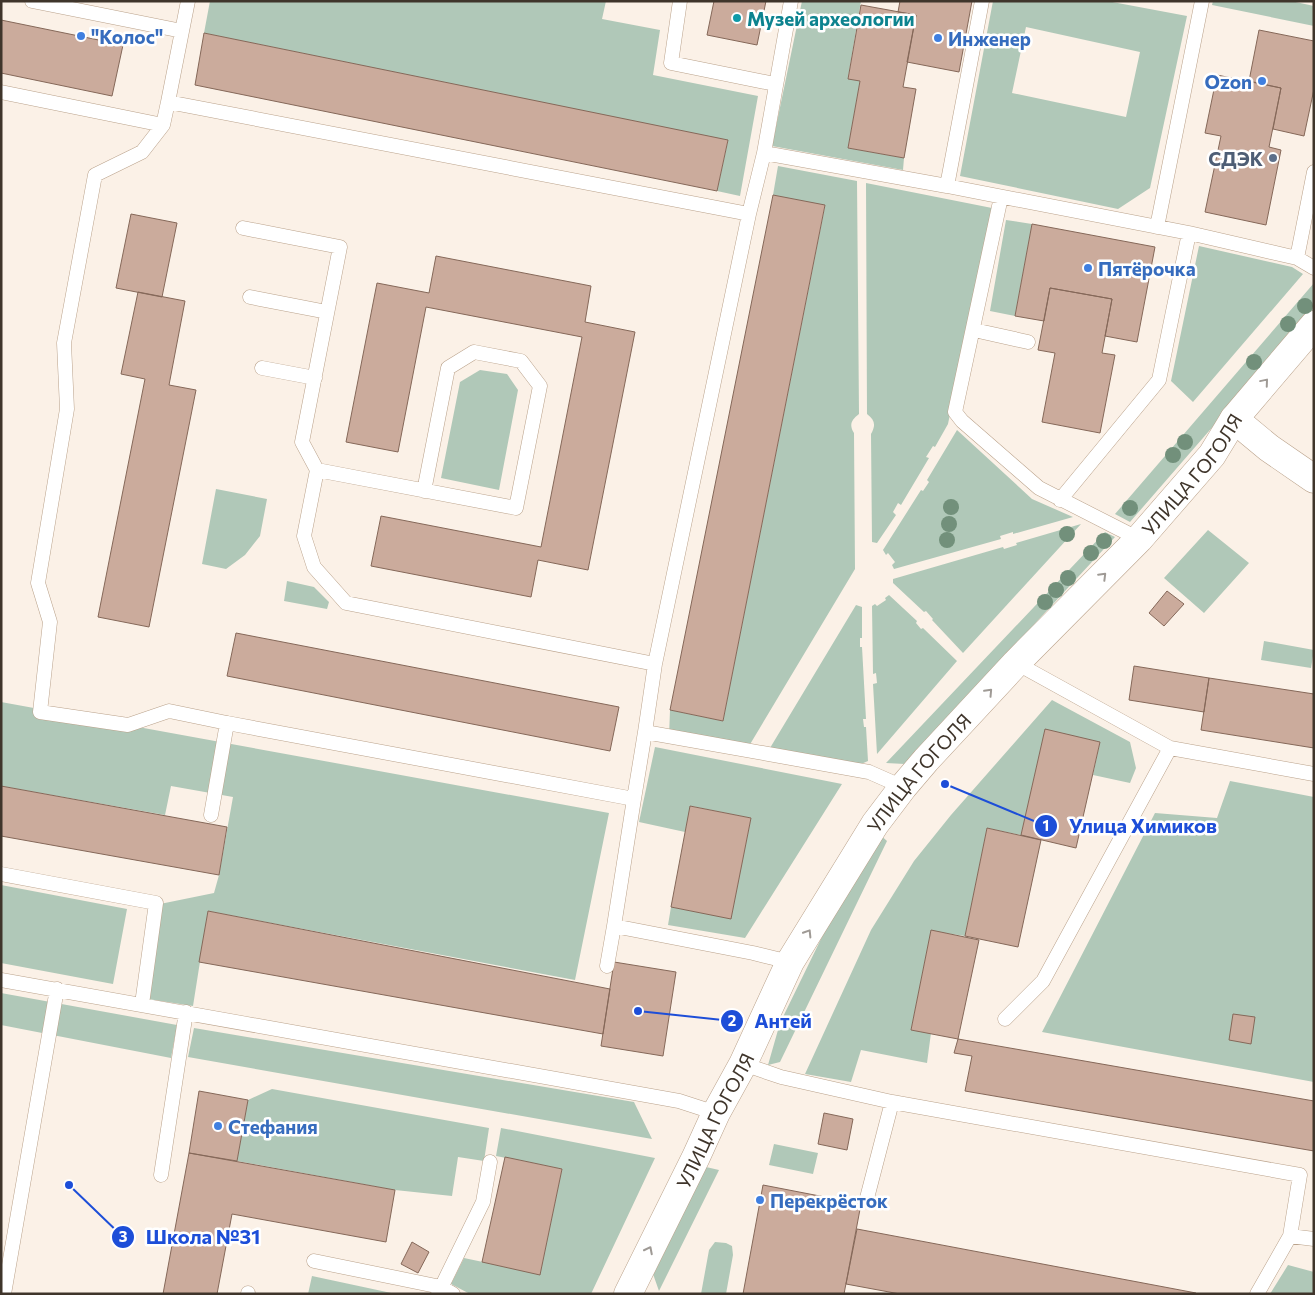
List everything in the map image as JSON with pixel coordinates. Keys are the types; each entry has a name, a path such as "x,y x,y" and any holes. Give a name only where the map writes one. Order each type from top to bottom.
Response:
{"street":[{"name":"УЛИЦА ГОГОЛЯ","path":"628,1294 716,1113 743,1064 790,962 875,824 903,787 1016,663 1139,539 1212,455 1234,419 1314,325"},
{"path":"1234,419 1269,448 1314,479"}],"lane":[{"path":"32,1 182,30"},
{"path":"188,1 163,125 142,152 95,176 64,342 66,409 38,582 50,622 40,712 128,725 169,711 634,799"},
{"path":"680,1 672,63 775,84"},
{"path":"607,966 656,664 749,214 764,152 791,1"},
{"path":"947,186 982,1"},
{"path":"1157,227 1200,44 1202,1"},
{"path":"1,92 163,125"},
{"path":"168,102 749,214"},
{"path":"764,152 1189,233 1297,258 1314,268"},
{"path":"1297,258 1314,172"},
{"path":"1000,197 974,330 955,412 962,421 1039,488 1139,539"},
{"path":"243,228 340,247 302,442 316,470 304,536 314,567 346,603 656,664"},
{"path":"1060,500 1159,380 1189,233"},
{"path":"250,297 328,312"},
{"path":"974,330 1028,342"},
{"path":"316,470 424,491 516,508 540,386 521,361 474,352 448,368 424,491"},
{"path":"262,368 314,378"},
{"path":"1016,663 1170,748 1314,774"},
{"path":"211,815 227,723"},
{"path":"645,732 869,772 903,787"},
{"path":"1005,1019 1043,981 1170,748"},
{"path":"1,874 156,903 142,1004"},
{"path":"614,926 790,962"},
{"path":"1,980 679,1101 716,1113"},
{"path":"4,1294 57,989"},
{"path":"161,1176 186,1012"},
{"path":"743,1064 781,1077 892,1102 1300,1175 1290,1236 1257,1294"},
{"path":"867,1198 892,1102"},
{"path":"314,1261 444,1292 483,1202 490,1162"},
{"path":"1290,1236 1314,1239"}],"green space":[{"path":"210,1 606,1 602,19 660,30 653,75 758,96 740,196 717,191 728,141 204,33"},
{"path":"802,1 861,1 848,78 860,81 848,148 904,158 903,170 772,146"},
{"path":"993,1 1107,1 1187,16 1150,188 1118,209 960,176","holes":["1026,27 1140,52 1126,117 1012,93"]},
{"path":"1213,1 1291,1 1314,6 1314,26 1212,5"},
{"path":"778,166 857,181 859,414 854,418 851,425 854,433 855,569 746,751 669,737 670,710 723,721 825,206 773,195"},
{"path":"866,183 992,208 948,424 935,447 933,446 926,457 929,458 901,505 898,503 893,512 896,515 877,543 872,542 871,434 874,423 867,414"},
{"path":"1006,220 1032,224 1015,316 990,311"},
{"path":"1199,246 1292,267 1303,274 1193,402 1171,381"},
{"path":"1314,283 1314,310 1130,522 1115,514"},
{"path":"480,370 507,374 518,390 499,490 441,478 460,382"},
{"path":"957,430 1032,499 1073,517 1013,534 1013,532 1000,536 1001,539 894,569 892,565 895,562 883,550 921,490 923,491 929,482 927,480"},
{"path":"216,489 267,499 260,536 245,555 226,569 202,564"},
{"path":"1081,524 963,653 926,611 924,612 893,583 893,579 1003,547 1004,549 1017,545 1016,543"},
{"path":"1208,530 1249,563 1204,613 1164,578"},
{"path":"1105,532 1115,537 905,764 886,763"},
{"path":"287,581 314,587 329,602 327,609 284,601"},
{"path":"889,595 917,621 916,623 921,629 923,628 957,661 877,754 873,684 877,683 876,673 873,674 872,606 875,604 877,606 886,600 885,598"},
{"path":"856,605 862,607 862,638 860,638 860,647 862,647 866,719 863,719 864,727 866,727 868,761 861,764 770,748"},
{"path":"1264,641 1314,650 1311,668 1261,660"},
{"path":"1052,700 1130,742 1136,768 1130,783 1093,775 1100,742 1045,730 1021,835 987,828 965,936 931,931 911,1030 931,1033 927,1063 861,1050 851,1082 805,1074 871,930 914,861 951,815"},
{"path":"1,702 609,813 575,980 208,911 193,1006 148,999 160,904 214,893 233,797 171,786 165,815 1,786"},
{"path":"655,747 842,784 745,938 668,925 671,907 731,918 751,818 691,806 685,832 639,822"},
{"path":"1230,781 1314,797 1314,1082 1042,1032 1155,813 1217,818"},
{"path":"878,833 887,841 780,1062 768,1065 780,1023 840,900"},
{"path":"1,885 127,909 113,984 1,963"},
{"path":"1,993 177,1025 171,1058 1,1025"},
{"path":"194,1028 634,1102 652,1139 188,1057"},
{"path":"272,1089 489,1128 484,1161 458,1157 452,1196 395,1190 237,1161 248,1100"},
{"path":"501,1128 655,1158 591,1294 470,1294 451,1284 464,1258 540,1274 562,1169 496,1156"},
{"path":"774,1144 818,1153 813,1174 769,1165"},
{"path":"706,1167 719,1170 659,1291 653,1274"},
{"path":"715,1242 726,1243 732,1246 733,1255 726,1294 701,1294 709,1250"},
{"path":"1288,1265 1314,1272 1314,1294 1270,1294"},
{"path":"312,1276 396,1294 308,1294"}],"building":[{"name":"Музей археологии","path":"714,1 766,1 757,45 707,35"},
{"name":"Инженер","path":"900,1 972,1 959,72 907,62 916,15 898,12"},
{"path":"861,5 916,15 903,87 916,89 904,158 848,148 860,81 848,79"},
{"path":"1,20 123,45 112,96 1,73"},
{"path":"1259,30 1314,41 1314,89 1304,136 1273,129 1281,88 1249,81"},
{"path":"204,33 728,140 717,191 195,85"},
{"path":"1217,75 1281,88 1269,147 1281,150 1266,225 1205,212 1221,136 1205,133"},
{"path":"773,195 825,205 723,721 670,710"},
{"path":"131,214 177,223 162,297 116,288"},
{"name":"Пятёрочка","path":"1032,224 1155,247 1137,342 1105,336 1112,299 1050,288 1044,321 1015,316"},
{"path":"436,256 591,286 585,322 635,332 588,570 538,560 531,597 371,566 381,516 541,547 582,337 426,307 398,452 346,442 377,283 429,293"},
{"path":"1050,288 1112,299 1102,353 1115,355 1100,433 1042,422 1055,353 1038,350"},
{"path":"138,292 185,301 169,385 196,390 149,627 98,617 145,379 121,374"},
{"path":"1167,591 1184,604 1164,626 1149,613"},
{"path":"236,633 619,707 610,751 227,676"},
{"path":"1134,666 1209,678 1204,712 1129,700"},
{"path":"1209,678 1314,694 1314,748 1201,730"},
{"path":"1045,729 1100,742 1076,848 1021,835"},
{"path":"1,786 227,827 219,875 1,836"},
{"path":"690,806 751,818 731,919 671,907"},
{"path":"987,828 1041,840 1018,947 965,936"},
{"path":"208,911 610,989 603,1034 199,962"},
{"path":"931,930 979,940 958,1039 911,1030"},
{"path":"614,962 676,972 663,1056 601,1046"},
{"path":"1233,1014 1255,1017 1251,1044 1229,1040"},
{"path":"958,1039 1314,1101 1314,1151 965,1091 972,1056 954,1053"},
{"name":"Стефания","path":"199,1091 248,1100 237,1161 189,1153"},
{"path":"824,1113 853,1119 847,1150 818,1144"},
{"path":"189,1153 395,1190 386,1242 232,1214 217,1294 163,1294"},
{"path":"505,1157 562,1169 540,1275 482,1262"},
{"path":"763,1185 861,1204 844,1294 743,1294"},
{"path":"857,1229 1196,1293 900,1294 846,1284"},
{"path":"412,1242 429,1252 418,1273 401,1264"}],"place":[{"name":"Музей археологии","path":"737,18"},
{"name":"\"Колос\"","path":"81,36"},
{"name":"Инженер","path":"938,38"},
{"name":"Ozon","path":"1262,81"},
{"name":"СДЭК","path":"1273,158"},
{"name":"Пятёрочка","path":"1088,268"},
{"name":"Улица Химиков","path":"945,784"},
{"name":"Антей","path":"638,1011"},
{"name":"Стефания","path":"218,1126"},
{"name":"Школа №31","path":"69,1185"},
{"name":"Перекрёсток","path":"760,1200"}]}
